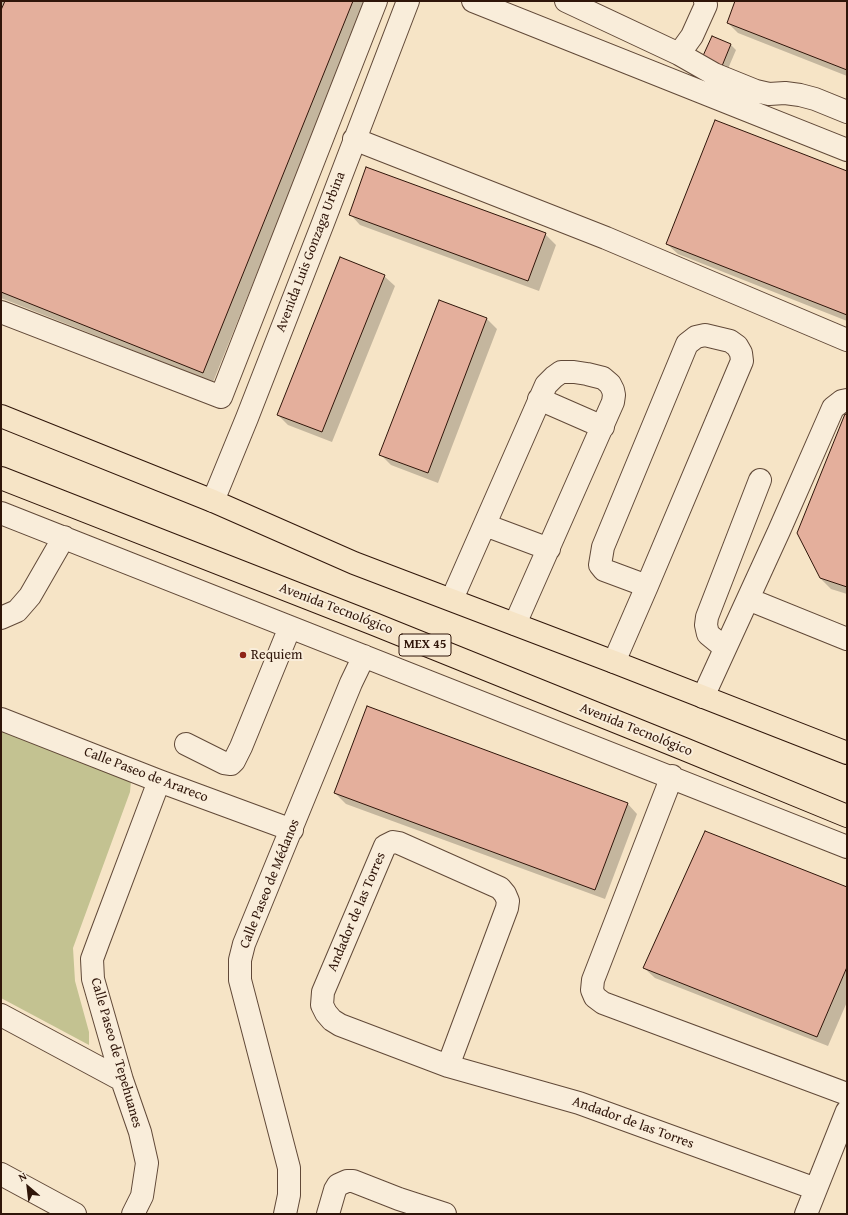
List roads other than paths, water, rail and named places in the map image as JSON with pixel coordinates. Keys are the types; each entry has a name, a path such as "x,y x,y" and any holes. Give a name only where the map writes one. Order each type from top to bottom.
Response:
{"main road":[{"path":"1,416 213,501 354,563 847,753"},
{"name":"Avenida Tecnológico","path":"1,478 382,627 847,816"}],"street":[{"path":"1,312 221,397 376,1"},
{"name":"Avenida Luis Gonzaga Urbina","path":"213,501 408,1"},
{"path":"473,1 847,150"},
{"path":"566,1 679,54 714,74 756,91 770,94 785,93 800,95 815,99 847,112"},
{"path":"679,54 692,36 706,5 705,1"},
{"path":"354,139 606,238 847,340"},
{"path":"614,662 647,586 742,361 741,353 737,346 730,341 705,335 696,337 687,344 602,547 600,565 604,570 647,586"},
{"path":"452,600 546,385 561,372 574,372 603,378 610,384 614,396 613,402 515,624"},
{"path":"539,399 603,427"},
{"path":"703,697 748,600 833,408 842,401 847,400"},
{"path":"726,648 708,634 706,625 707,616 760,480"},
{"path":"1,513 847,846"},
{"path":"485,525 549,549"},
{"path":"1,618 17,611 30,596 64,537"},
{"path":"748,600 847,639"},
{"path":"186,744 224,763 231,764 234,761 290,627"},
{"name":"Calle Paseo de Médanos","path":"285,1214 289,1195 289,1168 240,980 240,960 244,944 351,683 364,656"},
{"name":"Calle Paseo de Arareco","path":"1,719 159,781 292,830"},
{"path":"672,776 593,980 592,990 595,997 603,1003 847,1094"},
{"name":"Calle Paseo de Tepehuanes","path":"133,1214 142,1196 147,1163 140,1132 122,1080 93,980 92,959 159,781"},
{"name":"Andador de las Torres","path":"448,1066 507,908 508,901 500,888 399,843 393,842 385,846 323,992 322,1005 329,1016 340,1025 448,1066 579,1102 816,1189"},
{"path":"1,1015 122,1080"},
{"path":"806,1214 847,1111"},
{"path":"1,1174 75,1214"},
{"path":"328,1214 335,1190 338,1185 346,1181 353,1181 399,1199 445,1214"}],"place":[{"name":"Requiem","path":"243,655"}]}
